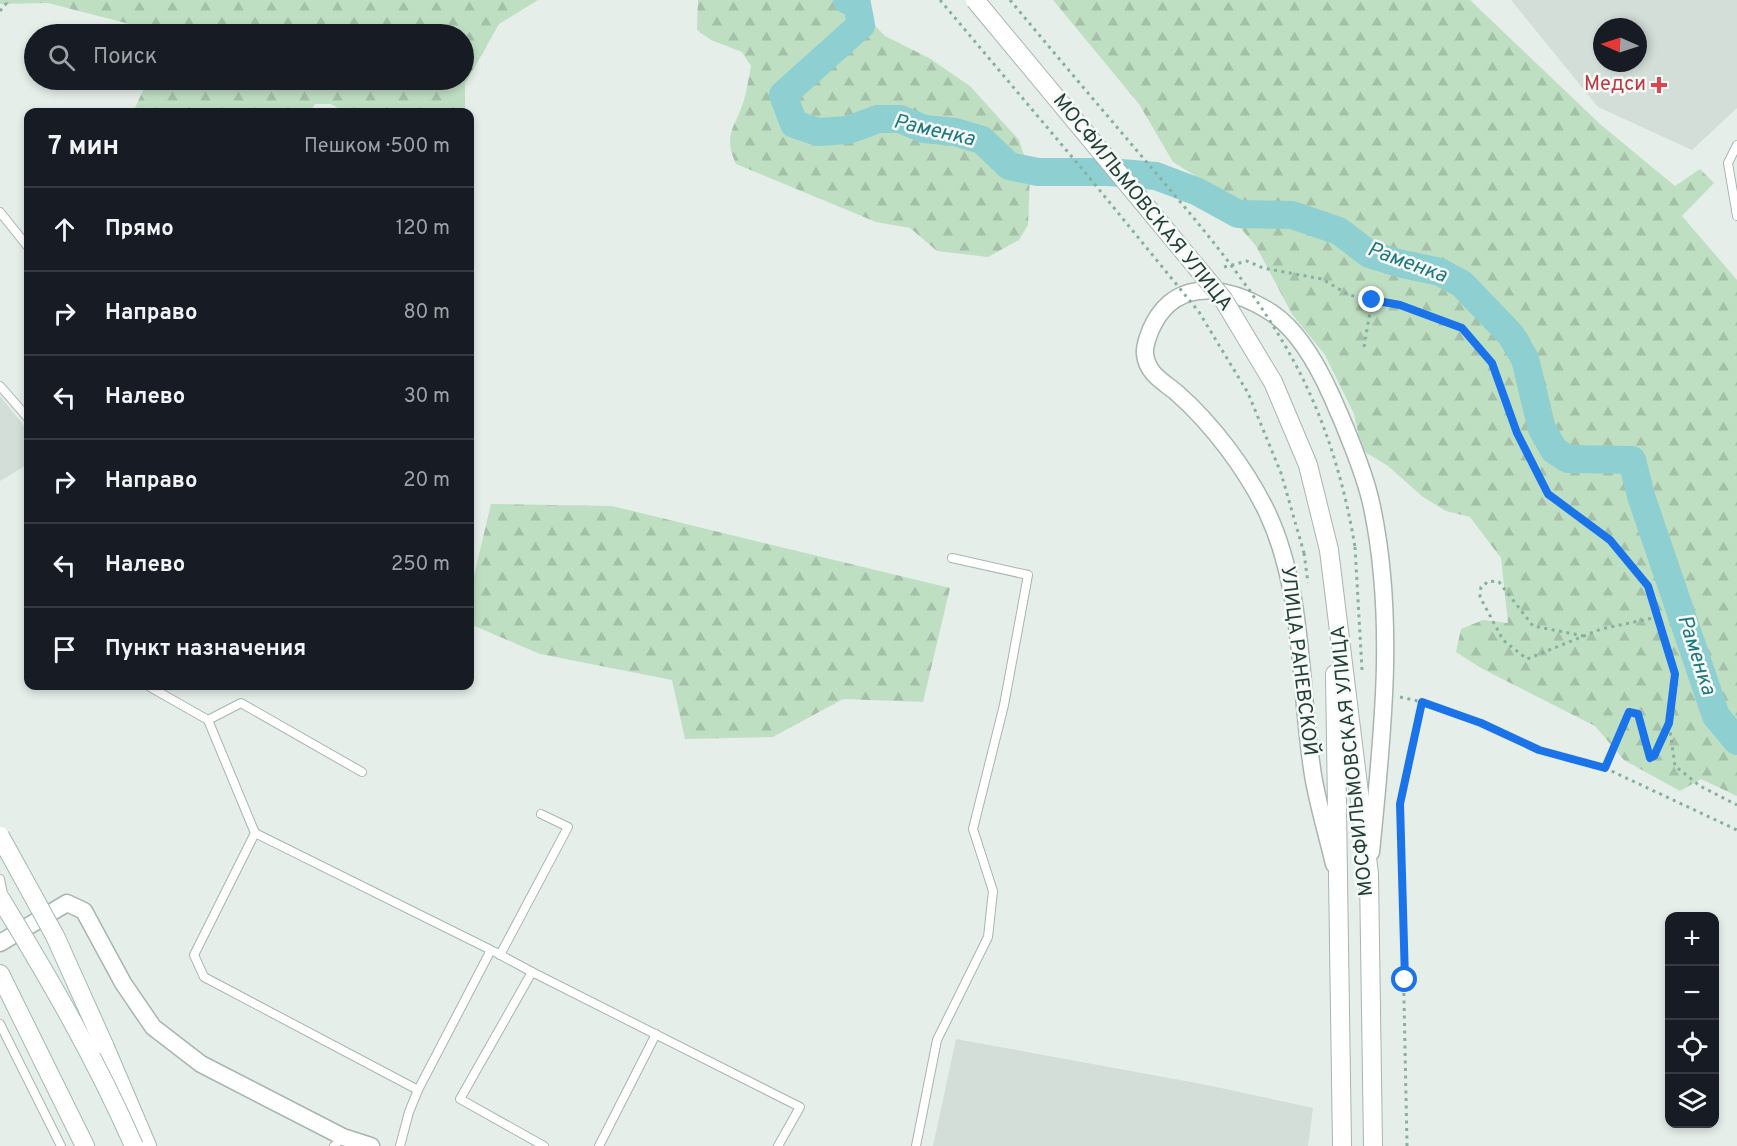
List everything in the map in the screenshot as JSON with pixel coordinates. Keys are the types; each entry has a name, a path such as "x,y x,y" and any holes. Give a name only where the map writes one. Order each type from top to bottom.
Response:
{"street":[{"name":"МОСФИЛЬМОВСКАЯ УЛИЦА","path":"975,0 1223,299 1274,382 1308,465 1321,507 1329,550 1369,874 1373,1146"},
{"name":"УЛИЦА РАНЕВСКОЙ","path":"1336,874 1313,776 1286,559 1267,511 1242,468 1209,425 1176,392 1156,378 1145,354 1152,328 1165,304 1190,290 1241,296 1274,314 1297,335 1331,395 1372,506 1380,571 1386,659 1369,874"},
{"name":"МОСФИЛЬМОВСКАЯ УЛИЦА","path":"1334,592 1336,874 1342,1146"},
{"path":"0,836 55,936 147,1146"},
{"path":"0,898 56,989 116,1105 134,1146"},
{"path":"6,939 66,903 84,911 123,983 153,1027 201,1064 339,1142 371,1146"},
{"path":"0,974 85,1146"},
{"path":"0,991 33,1038"}],"lane":[{"path":"1737,145 1728,163 1737,216"},
{"path":"0,212 24,242"},
{"path":"0,386 24,413"},
{"path":"916,1146 937,1040 988,937 993,891 973,829 1004,705 1028,575 952,558"},
{"path":"155,690 208,720 255,833 800,1107 778,1146"},
{"path":"208,720 241,703 362,772"},
{"path":"500,955 568,827 542,814"},
{"path":"255,833 194,955 204,977 418,1090"},
{"path":"0,879 6,939"},
{"path":"400,1146 408,1112 418,1090 491,950"},
{"path":"532,972 460,1099 544,1146"},
{"path":"0,1024 61,1146"},
{"path":"599,1146 656,1034"}],"path":[{"path":"0,11 9,0"},
{"path":"940,0 1096,185 1199,312 1248,393 1281,473 1304,554"},
{"path":"1224,267 1247,261 1263,268 1322,279 1348,295 1400,305 1462,328 1492,363 1517,433 1548,494 1610,540 1648,586 1675,674 1669,723 1675,766 1700,786 1737,805"},
{"path":"1364,347 1372,300"},
{"path":"1356,547 1362,672"},
{"path":"1584,636 1533,626 1499,582 1489,581 1481,587 1480,597 1503,640 1527,659 1584,636 1601,629 1658,617"},
{"path":"1407,1146 1400,804 1422,702 1481,723 1539,750 1605,768 1737,830"},
{"path":"1605,768 1629,712 1638,714 1650,758 1654,756 1669,723"}],"shaded area":[{"name":"Медси","path":"1511,0 1737,0 1737,108 1692,150 1598,107"},
{"path":"0,396 24,426 24,466 0,481"},
{"path":"956,1039 1207,1085 1313,1108 1308,1146 933,1146"}],"green space":[{"path":"0,0 538,0 499,24 474,68 474,24 129,24 48,3 0,4"},
{"path":"698,0 859,0 862,12 885,36 929,58 970,86 1019,140 1030,174 1028,225 1019,240 988,257 937,251 910,228 876,222 736,164 730,138 744,100 751,66 742,52 711,40 697,30"},
{"path":"1053,0 1470,0 1600,124 1675,186 1700,169 1714,183 1682,216 1737,280 1737,796 1701,779 1680,791 1624,760 1595,726 1481,668 1456,652 1461,629 1483,620 1508,623 1501,558 1470,517 1446,511 1423,497 1388,466 1362,450 1354,414 1325,355 1292,314 1256,246 1197,177 1173,162 1139,104"},
{"path":"143,90 465,90 465,108 338,108 331,104 315,104 312,108 135,108"},
{"path":"491,504 612,506 950,588 923,702 843,699 773,737 685,739 672,680 540,654 474,626 474,575"}],"waterway":[{"name":"Раменка","path":"847,0 857,4 861,25 783,95 794,124 818,132 848,130 878,119 900,119 924,129 955,132 982,140 1009,166 1038,172 1109,172 1156,176 1198,192 1238,214 1292,215 1339,231 1369,254 1440,272 1462,284 1511,335 1525,359 1542,429 1554,450 1568,459 1632,460 1641,496 1716,716 1737,741"}],"place":[{"name":"Медси","path":"1659,85"}],"route":[{"path":"1372,300 1400,305 1462,328 1492,363 1517,433 1548,494 1610,540 1648,586 1675,674 1669,723 1654,756 1650,758 1638,714 1629,712 1605,768 1539,750 1481,723 1422,702 1400,804 1405,980"}]}
